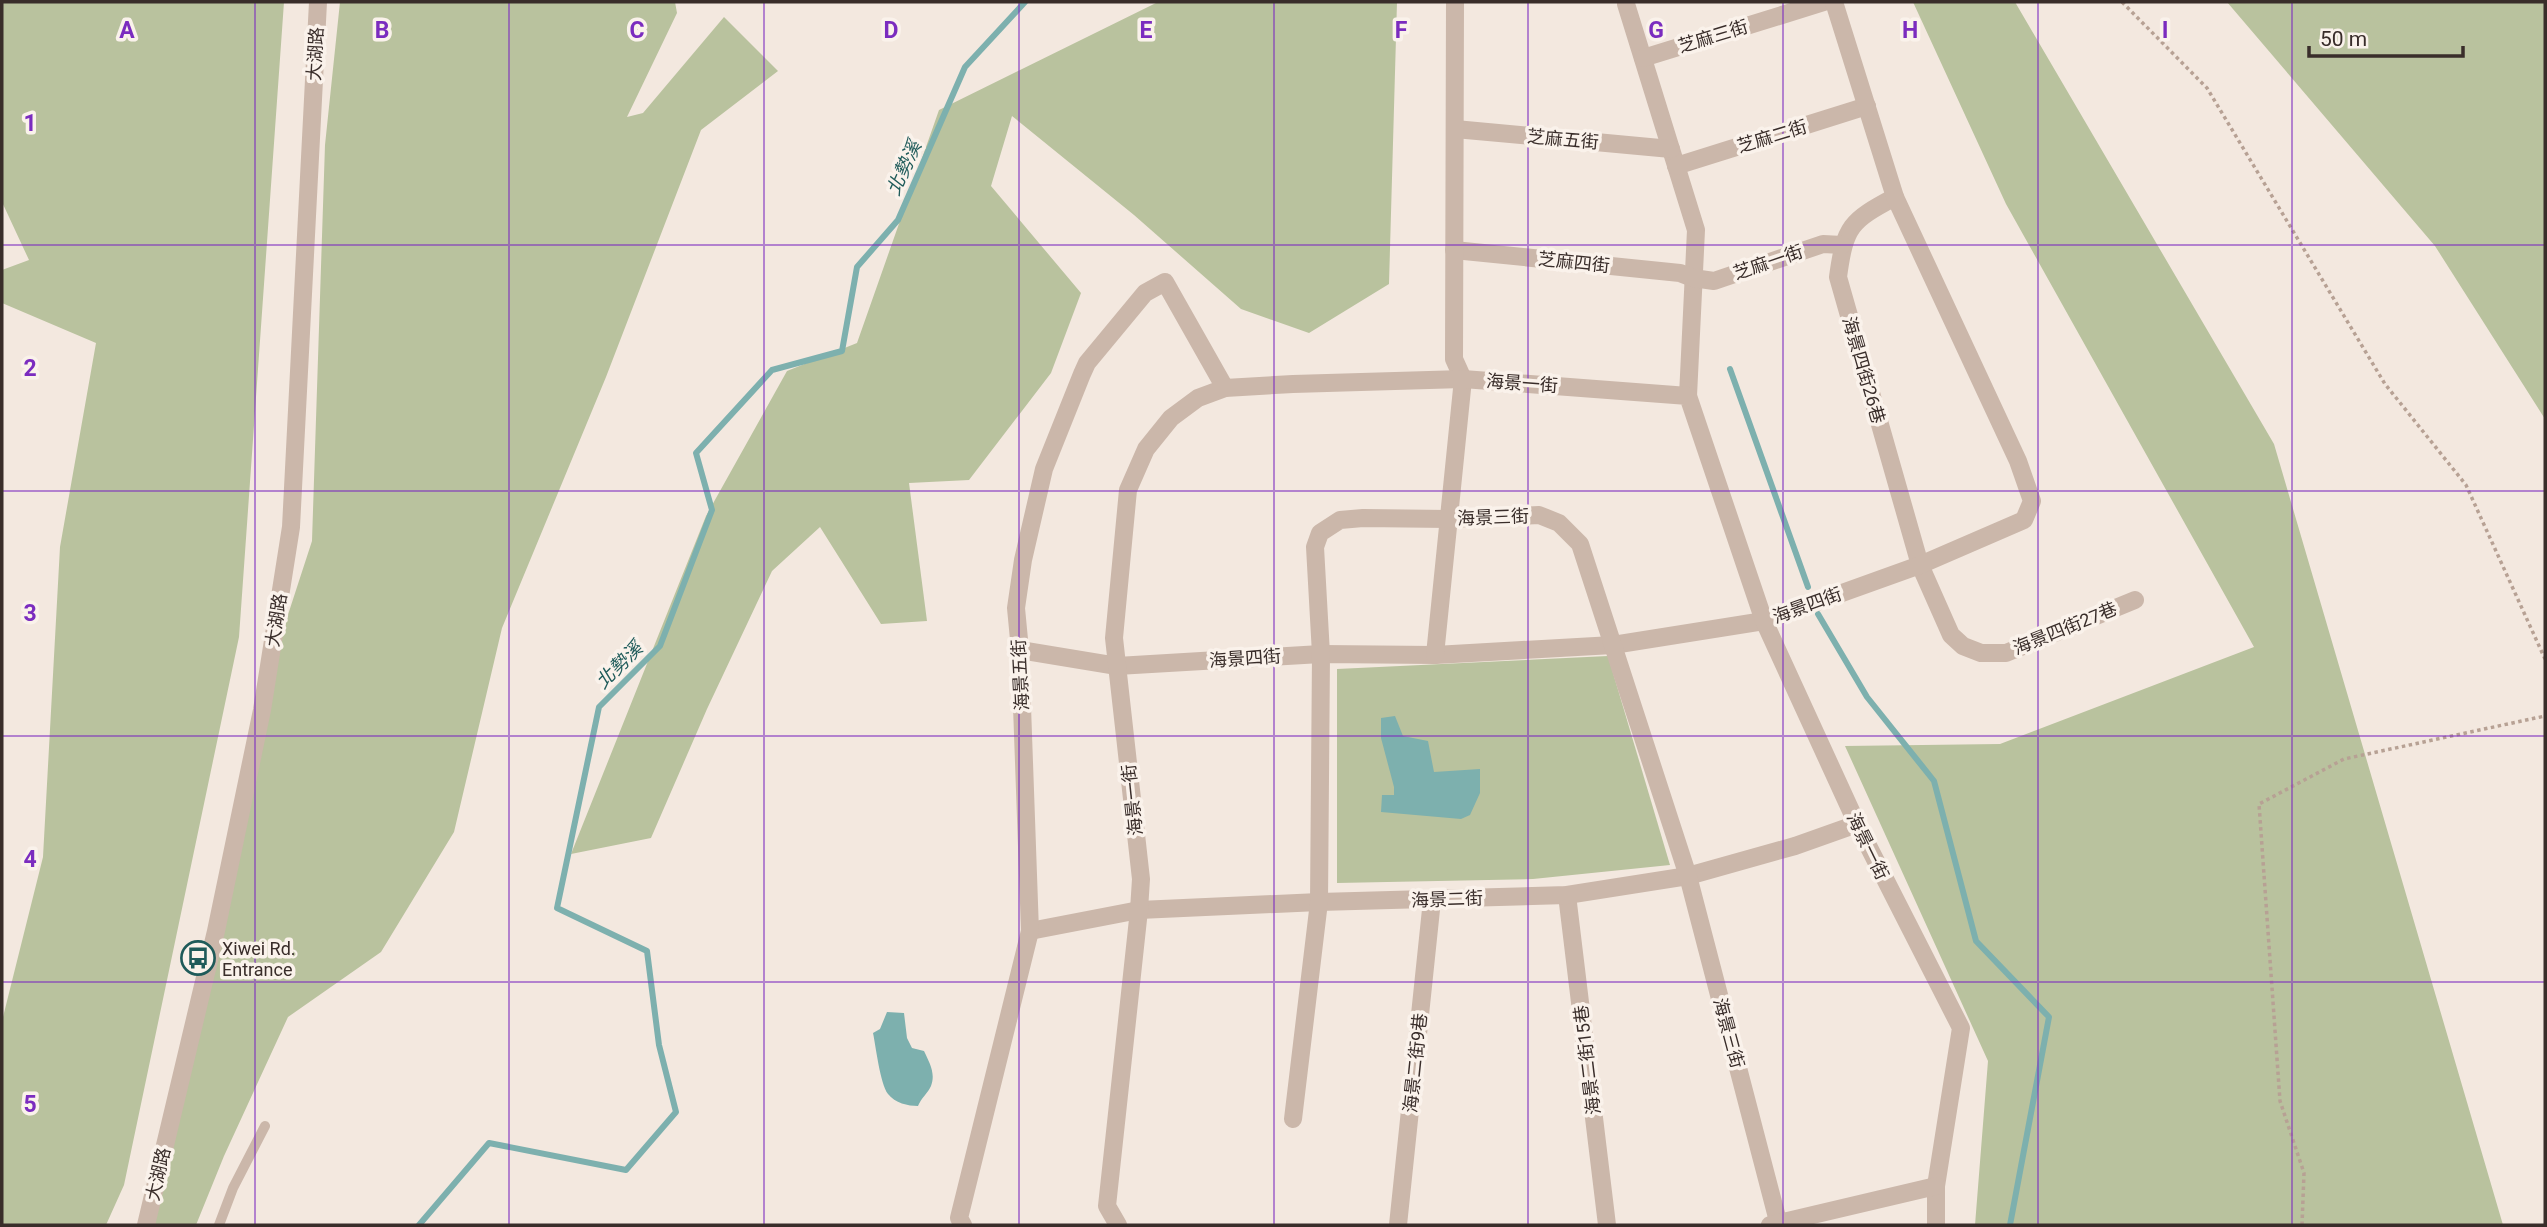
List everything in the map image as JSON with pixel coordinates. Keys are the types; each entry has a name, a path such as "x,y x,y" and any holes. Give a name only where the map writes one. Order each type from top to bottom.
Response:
{"street":[{"name":"大湖路","path":"146,1225 216,931 262,710 291,527 318,2"},
{"path":"1436,655 1463,379 1454,359 1455,2"},
{"name":"芝麻三街","path":"1643,58 1824,2"},
{"name":"海景四街","path":"1020,650 1117,666 1321,654 1436,655 1613,645 1764,621 1920,565 2024,520 2032,501 2018,461 1895,197 1834,2"},
{"path":"1626,4 1696,230 1688,396"},
{"name":"芝麻二街","path":"1674,158 1867,106"},
{"name":"芝麻五街","path":"1455,129 1674,158"},
{"name":"海景四街26巷","path":"1895,197 1865,212 1852,224 1842,245 1838,277 1920,565"},
{"name":"芝麻一街","path":"1693,278 1714,281 1823,244 1842,245"},
{"name":"芝麻四街","path":"1454,250 1680,273 1693,278"},
{"name":"海景五街","path":"962,1225 959,1218 1030,930 1020,650 1016,608 1023,560 1044,470 1087,363 1145,293 1165,282 1225,388"},
{"name":"海景一街","path":"1118,1225 1107,1206 1141,879 1114,638 1128,490 1146,449 1171,418 1198,398 1225,388 1463,379 1688,396 1764,621 1857,824 1961,1028 1936,1186 1936,1225"},
{"name":"海景三街","path":"1293,1119 1319,902 1321,654 1315,547 1320,533 1340,520 1363,518 1448,519 1539,515 1559,523 1580,544 1688,876 1776,1225"},
{"name":"海景四街27巷","path":"1920,565 1951,635 1963,646 1981,653 2006,653 2135,600"},
{"name":"海景二街","path":"1030,930 1139,910 1567,895 1688,876 1795,846 1857,824"},
{"name":"海景二街15巷","path":"1567,895 1606,1225"},
{"name":"海景二街9巷","path":"1398,1225 1432,900"},
{"path":"1776,1225 1936,1186"}],"lane":[{"path":"219,1225 233,1188 265,1126"}],"path":[{"path":"2122,2 2207,88 2385,384 2466,485 2545,659"},
{"path":"2302,1225 2304,1173 2280,1101 2259,804 2344,759 2545,716"}],"green space":[{"path":"2,2 284,2 239,637 124,1185 106,1225 2,1225 2,1021 43,857 60,547 96,343 2,303 2,270 29,260 2,202"},
{"path":"340,2 675,2 677,13 627,117 643,113 724,17 778,71 701,130 606,377 502,628 454,832 381,952 288,1017 224,1156 196,1225 154,1225 283,630 312,541 325,145"},
{"path":"1158,2 1397,2 1389,284 1309,333 1241,309 1134,215 1012,116 991,186 1081,293 1051,373 969,480 909,483 927,621 881,624 820,527 772,571 707,709 651,838 571,854 706,516 787,371 857,343 939,110"},
{"path":"1913,2 2015,2 2274,444 2503,1225 1975,1225 1988,1061 1845,746 2000,744 2254,647 2006,204"},
{"path":"2227,2 2545,2 2545,419 2435,246"},
{"path":"1608,656 1670,865 1533,879 1337,883 1337,669"}],"water":[{"path":"1395,716 1403,736 1428,741 1434,772 1480,769 1480,793 1470,815 1461,819 1381,812 1382,795 1394,795 1394,787 1381,738 1381,718"},
{"path":"887,1012 904,1013 907,1038 912,1048 924,1051 931,1068 931,1086 918,1106 894,1100 883,1082 873,1033 880,1029"}],"waterway":[{"name":"北勢溪","path":"419,1225 489,1143 626,1170 676,1112 659,1045 647,951 557,908 599,707 660,646 712,510 696,453 772,370 842,351 857,267 898,220 965,67 1025,2"},
{"path":"1730,369 1808,587"},
{"path":"1818,614 1867,697 1934,781 1976,941 2049,1017 2010,1225"}],"place":[{"name":"Xiwei Rd. Entrance","path":"198,958"}]}
